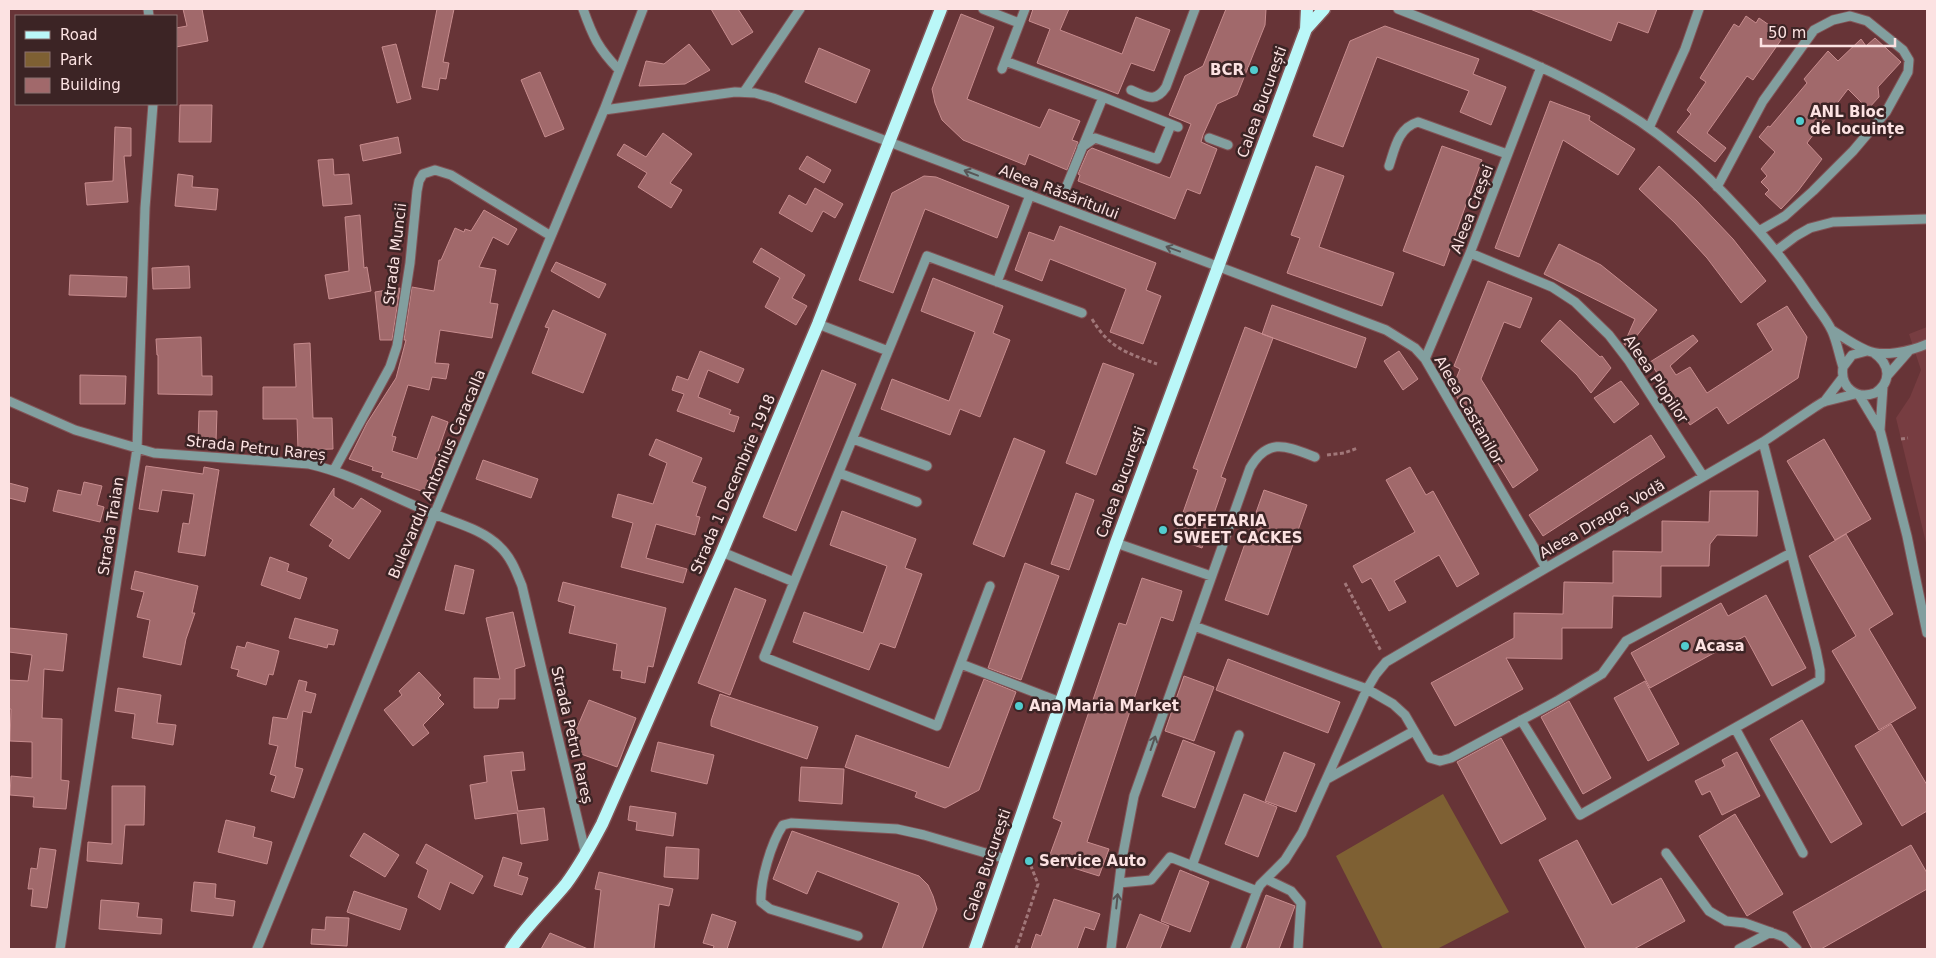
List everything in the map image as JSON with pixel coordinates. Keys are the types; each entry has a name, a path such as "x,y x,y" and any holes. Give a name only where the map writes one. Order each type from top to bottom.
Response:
{"main road":[{"name":"Strada 1 Decembrie 1918","path":"511,949 586,856 602,824 722,552 818,324 942,9"},
{"path":"1306,29 1307,9"},
{"path":"1306,29 1324,9"},
{"name":"Calea București","path":"975,949 1116,543 1306,29"}],"street":[{"path":"582,9 591,33 602,52 619,70"},
{"name":"Bulevardul Antonius Caracalla","path":"257,949 434,515 604,110 643,9"},
{"path":"744,92 800,9"},
{"path":"983,9 1019,23"},
{"path":"1025,9 1004,65 1103,97 1174,126 1157,159 1095,138 1082,147"},
{"path":"1131,90 1152,98 1160,96 1166,88 1194,9"},
{"path":"1398,9 1541,67 1587,90 1623,110 1649,128 1693,164 1759,231 1799,281 1832,330 1843,367 1843,378 1847,387 1857,394 1880,430"},
{"path":"1649,128 1685,49 1699,9"},
{"path":"1717,187 1763,101 1814,30 1833,20 1850,16 1867,21 1904,50 1909,60 1908,72 1886,112 1853,151 1813,191 1785,216 1759,231"},
{"name":"Aleea Creșei","path":"1425,360 1470,252 1541,67"},
{"name":"Aleea Răsăritului","path":"604,110 735,92 755,93 773,98 1218,266"},
{"path":"1064,195 1103,97"},
{"name":"Strada Traian","path":"60,949 136,448 145,208 153,105"},
{"path":"1389,166 1400,135 1409,125 1418,122 1507,154"},
{"path":"1209,138 1228,146"},
{"name":"Strada Muncii","path":"334,470 390,367 397,346 410,263 417,191 423,174 435,170 451,175 552,236"},
{"path":"997,282 1030,195"},
{"path":"1776,252 1796,236 1810,228 1833,222 1927,219"},
{"name":"Aleea Plopilor","path":"1470,252 1552,287 1575,302 1609,335 1629,362 1703,476"},
{"path":"990,586 937,726 764,657 927,256 1082,313"},
{"name":"Aleea Castanilor","path":"1218,266 1386,330 1415,348 1425,360 1546,568"},
{"path":"818,324 888,351"},
{"path":"1832,330 1870,352 1884,363 1887,376"},
{"path":"1843,367 1846,360 1852,355 1870,352 1908,352 1927,344"},
{"path":"1908,352 1887,376 1883,386 1880,430 1907,536 1927,628"},
{"path":"1824,402 1843,378"},
{"path":"1824,402 1857,394 1875,393 1883,386"},
{"name":"Strada Petru Rareș","path":"9,401 75,430 154,453 308,464 334,470 434,515 476,530 498,545 512,561 522,586 586,856"},
{"name":"Aleea Dragoș Vodă","path":"1235,949 1257,891 1284,860 1302,833 1367,689 1386,662 1763,442 1824,402"},
{"path":"853,440 927,466"},
{"path":"1521,720 1580,816 1820,680 1820,670 1763,442"},
{"path":"1111,949 1129,815 1134,796 1250,468 1256,457 1273,446 1294,449 1315,457"},
{"path":"839,473 917,502"},
{"path":"1116,543 1211,576"},
{"path":"722,552 794,582"},
{"path":"1194,626 1367,689 1393,704 1405,715 1430,758 1440,761 1451,758 1602,674 1626,641 1791,553"},
{"path":"961,664 1060,702"},
{"path":"1735,728 1803,853"},
{"path":"1327,779 1414,731"},
{"path":"1192,866 1239,735"},
{"path":"858,936 770,909 761,902 760,891 776,836 783,825 897,829 1006,859"},
{"path":"1666,852 1709,911 1726,921 1745,923 1784,937 1797,949"},
{"path":"1119,883 1151,880 1170,857 1257,891"},
{"path":"1266,879 1291,890 1301,903 1298,949"},
{"path":"1739,949 1771,932"}],"path":[{"path":"1082,313 1091,318 1104,338 1114,346 1157,364"},
{"path":"1901,439 1908,438"},
{"path":"1315,457 1358,448"},
{"path":"1345,583 1386,662"},
{"path":"1016,949 1038,884 1029,862"}],"shaded area":[{"path":"1927,327 1927,547 1896,418 1910,397 1921,370 1909,334"}],"green space":[{"path":"1443,794 1509,912 1437,949 1383,949 1336,856"}],"building":[{"path":"183,9 202,9 208,41 178,47 178,28 187,26"},
{"path":"437,9 454,9 443,62 449,63 446,79 440,78 438,90 422,87"},
{"path":"711,9 738,9 753,32 732,45"},
{"path":"1033,9 1069,9 1060,30 1122,54 1136,17 1170,30 1154,71 1131,63 1118,94 1037,63 1050,29 1029,21"},
{"path":"1226,9 1266,9 1265,25 1237,95 1217,104 1203,135 1201,142 1217,149 1200,194 1187,189 1175,219 1078,181 1080,175 1078,174 1088,151 1092,148 1170,178 1191,124 1169,115 1185,76 1203,66"},
{"path":"1530,9 1657,9 1648,33 1618,22 1611,41"},
{"path":"961,14 994,27 967,99 1040,128 1049,109 1080,121 1072,140 1078,142 1067,170 1029,154 1025,165 963,140 942,120 932,89"},
{"path":"1746,16 1756,23 1759,18 1772,27 1769,32 1781,40 1753,80 1747,76 1707,133 1726,148 1715,162 1677,132 1691,114 1687,110 1706,82 1700,78 1734,24 1739,27"},
{"path":"1385,26 1479,59 1473,74 1506,87 1491,125 1460,112 1469,91 1377,57 1343,147 1313,136 1350,41"},
{"name":"ANL Bloc de locuințe","path":"1875,38 1901,62 1878,87 1879,97 1868,109 1848,89 1807,143 1822,159 1798,191 1781,209 1765,194 1769,190 1761,182 1767,176 1761,169 1775,152 1759,137 1768,126 1770,127 1807,83 1804,79 1828,51 1838,61 1861,39 1866,46"},
{"path":"396,44 411,99 397,103 382,47"},
{"path":"689,44 710,70 685,84 639,86 646,61 664,64"},
{"path":"819,48 870,70 856,103 805,82"},
{"path":"540,72 564,129 545,137 521,80"},
{"path":"1550,101 1590,116 1589,120 1635,149 1618,175 1563,140 1519,257 1495,248"},
{"path":"180,105 212,105 211,142 179,142"},
{"path":"115,127 131,128 131,156 124,156 128,202 87,205 85,183 113,181"},
{"path":"663,133 692,154 670,183 682,190 671,208 638,187 647,173 617,155 624,144 646,157"},
{"path":"398,137 401,153 363,161 360,145"},
{"path":"1442,146 1482,160 1444,266 1403,251"},
{"path":"807,156 831,170 824,183 799,169"},
{"path":"333,159 334,175 349,174 352,204 323,206 318,160"},
{"path":"1316,166 1344,176 1319,247 1394,273 1382,306 1287,273 1300,238 1291,235"},
{"path":"1659,166 1696,200 1733,239 1766,281 1741,303 1707,258 1675,223 1639,189"},
{"path":"178,174 193,176 192,187 218,189 216,210 175,206"},
{"path":"924,176 936,177 1009,206 997,238 925,209 893,293 859,280 892,193"},
{"path":"815,188 843,204 835,218 823,211 812,232 779,213 789,195 806,205"},
{"path":"484,210 517,229 508,245 493,237 479,267 496,270 490,303 498,304 492,338 440,330 435,363 449,364 446,379 432,377 429,390 408,385 392,436 396,437 392,451 417,459 432,416 448,422 424,492 381,477 383,473 372,470 373,467 349,459 367,423 396,378 406,340 404,340 412,287 434,291 439,260 441,260 455,228 464,232 465,229 471,231"},
{"path":"360,215 364,268 367,267 371,291 329,299 325,275 349,271 345,217"},
{"path":"1060,226 1156,263 1146,290 1161,296 1143,344 1110,332 1126,289 1050,259 1042,281 1015,270 1029,232 1054,241"},
{"path":"1559,244 1601,265 1657,310 1628,347 1624,344 1635,319 1544,274"},
{"path":"761,248 805,275 792,298 807,306 796,325 765,307 780,278 753,262"},
{"path":"556,262 606,284 599,298 551,271"},
{"path":"189,266 190,288 153,289 152,268"},
{"path":"70,275 127,277 126,297 69,295"},
{"path":"933,278 1003,306 993,333 1010,340 980,417 960,409 950,435 881,409 892,379 949,401 975,332 921,311"},
{"path":"1488,281 1532,298 1520,328 1504,322 1481,379 1538,470 1513,488 1452,389 1460,369 1454,366"},
{"path":"400,288 392,340 380,340 375,292"},
{"path":"1272,305 1366,338 1356,368 1262,334"},
{"path":"1787,306 1807,337 1798,378 1728,424 1717,407 1690,425 1650,362 1693,335 1698,341 1670,366 1676,375 1690,367 1707,393 1773,350 1757,324"},
{"path":"553,310 606,334 583,393 532,373 549,328 545,327"},
{"path":"1560,320 1600,357 1602,356 1611,368 1591,393 1577,375 1541,341"},
{"path":"1245,327 1273,338 1221,477 1226,479 1202,548 1174,538 1198,470 1193,468"},
{"path":"201,337 202,376 212,376 212,395 158,394 156,339"},
{"path":"310,343 313,418 332,418 333,449 298,450 297,419 263,419 263,387 296,387 294,344"},
{"path":"700,351 744,369 738,383 708,370 698,397 731,410 729,414 739,417 734,432 677,411 684,394 672,390 677,376 688,380"},
{"path":"1399,351 1418,379 1403,390 1384,361"},
{"path":"1103,363 1134,374 1096,475 1066,463"},
{"path":"822,370 856,384 796,531 763,517"},
{"path":"80,375 126,376 125,404 80,404"},
{"path":"1621,381 1639,404 1614,423 1594,398"},
{"path":"199,411 217,411 216,442 198,441"},
{"path":"1651,435 1665,457 1543,536 1529,515"},
{"path":"1014,438 1045,451 1004,557 973,544"},
{"path":"656,439 702,458 692,482 706,487 696,516 700,517 695,535 656,524 646,558 687,569 683,583 621,567 633,523 612,517 618,494 653,504 667,463 649,455"},
{"path":"1824,439 1871,519 1835,540 1787,461"},
{"path":"483,460 538,479 531,498 476,479"},
{"path":"146,466 203,474 204,467 219,470 205,556 178,552 183,523 189,524 194,494 162,490 158,512 139,509"},
{"path":"1410,467 1426,495 1433,491 1479,574 1457,587 1439,555 1394,581 1406,602 1389,611 1371,578 1362,583 1353,566 1415,532 1386,480"},
{"path":"84,482 102,486 97,505 104,507 100,522 53,511 58,490 81,495"},
{"path":"9,483 28,488 25,502 9,498"},
{"path":"334,488 334,496 353,509 361,498 381,511 349,559 329,546 333,540 310,525"},
{"path":"1264,490 1307,505 1268,615 1225,600"},
{"path":"1710,491 1758,491 1757,536 1717,535 1710,544 1709,566 1661,566 1661,597 1613,596 1612,628 1562,628 1562,659 1506,658 1523,689 1455,726 1431,683 1514,638 1514,613 1563,614 1564,582 1613,583 1613,551 1662,552 1662,521 1709,522"},
{"path":"1076,493 1094,500 1069,570 1051,564"},
{"path":"842,511 916,539 905,568 922,574 895,648 880,643 869,670 793,642 804,612 863,633 887,566 830,545"},
{"path":"1846,534 1893,614 1869,629 1916,708 1879,730 1832,651 1856,636 1809,556"},
{"path":"270,557 289,564 287,571 307,578 300,599 261,585"},
{"path":"1025,563 1059,576 1021,680 988,668"},
{"path":"455,565 474,570 464,614 445,610"},
{"path":"135,571 198,586 192,613 195,613 186,639 181,665 143,657 150,620 137,617 144,592 131,589"},
{"path":"1142,578 1182,591 1173,621 1161,617 1087,842 1109,849 1099,876 1048,860 1062,822 1053,818 1119,623 1126,625"},
{"path":"563,582 666,608 653,667 648,666 645,683 621,678 622,671 613,670 617,644 569,633 575,606 558,601"},
{"path":"735,588 766,600 730,695 698,683"},
{"path":"1766,595 1806,668 1772,686 1745,636 1650,688 1631,653 1721,603 1728,616"},
{"path":"513,612 525,666 515,669 515,699 499,699 498,708 474,708 474,678 500,679 486,618"},
{"path":"295,618 338,630 334,645 328,644 327,648 289,638"},
{"path":"9,628 67,634 63,671 44,669 42,718 62,719 61,780 69,781 66,809 33,807 34,797 10,795 11,776 32,778 32,742 10,741 11,709 9,709 9,680 28,681 32,655 9,652"},
{"path":"247,642 279,651 273,675 269,674 266,685 237,676 239,670 231,668 237,646 245,648"},
{"path":"1228,659 1340,702 1328,733 1216,690"},
{"path":"419,672 441,695 438,698 444,704 423,725 429,733 413,746 384,710 402,695 399,691"},
{"path":"1184,676 1214,687 1194,741 1165,731"},
{"path":"984,679 1016,692 979,790 945,808 915,797 917,792 845,767 856,735 949,768"},
{"path":"299,680 307,682 305,691 316,694 311,713 303,711 295,767 303,769 294,798 271,791 276,776 270,774 278,746 269,744 273,717 287,719"},
{"path":"1645,681 1679,744 1648,761 1614,698"},
{"path":"118,688 161,695 157,723 176,725 173,745 132,738 135,714 115,711"},
{"path":"720,694 818,727 807,759 711,726"},
{"path":"589,700 636,718 617,767 581,754 573,737"},
{"path":"1569,701 1611,778 1583,794 1541,717"},
{"path":"1802,720 1862,824 1831,843 1770,739"},
{"path":"1891,724 1927,785 1927,811 1902,826 1855,746"},
{"path":"1501,738 1546,819 1501,844 1457,762"},
{"path":"1183,740 1215,752 1195,808 1162,796"},
{"path":"658,742 714,755 707,784 651,771"},
{"path":"523,752 525,770 511,771 518,811 544,808 548,840 521,844 517,813 475,819 470,785 487,782 484,756"},
{"path":"1284,752 1315,764 1296,812 1265,801"},
{"path":"1737,752 1760,796 1722,815 1710,791 1702,795 1695,781 1725,766 1722,760"},
{"path":"801,767 844,769 842,804 799,801"},
{"path":"112,786 145,786 144,825 125,825 122,864 87,861 88,842 112,844"},
{"path":"1244,794 1277,807 1258,857 1225,844"},
{"path":"630,806 676,813 673,836 636,830 637,822 628,820"},
{"path":"1735,814 1783,894 1747,916 1699,836"},
{"path":"226,820 255,827 253,837 272,842 267,864 218,852"},
{"path":"792,831 919,876 928,885 937,909 922,949 882,949 899,903 817,871 807,894 773,879"},
{"path":"364,833 399,855 385,877 350,856"},
{"path":"1577,840 1612,905 1661,878 1685,921 1634,949 1586,949 1539,860"},
{"path":"426,844 483,876 473,894 450,882 440,910 418,897 428,870 416,863"},
{"path":"1911,845 1927,873 1927,889 1821,949 1812,949 1793,912"},
{"path":"666,847 699,849 698,879 664,877"},
{"path":"40,848 56,850 47,908 31,906 33,889 28,889 31,868 37,869"},
{"path":"503,857 522,863 518,875 528,878 522,895 494,886"},
{"path":"1180,870 1209,882 1190,932 1161,921"},
{"path":"599,872 673,889 669,906 659,904 654,949 594,949 601,890 595,889"},
{"path":"194,882 216,884 215,898 235,901 233,916 191,911"},
{"path":"354,891 407,909 400,930 347,912"},
{"path":"1266,895 1295,906 1279,949 1246,949"},
{"path":"1054,899 1100,914 1094,930 1085,927 1077,949 1031,949 1036,934 1041,936"},
{"path":"101,900 139,903 137,917 162,919 161,934 99,929"},
{"path":"712,914 736,922 727,949 713,949 714,946 703,943"},
{"path":"1140,914 1169,926 1160,949 1126,949"},
{"path":"326,917 349,918 347,946 311,944 312,929 325,930"},
{"path":"550,933 588,949 541,949"}],"place":[{"name":"BCR","path":"1254,70"},
{"name":"ANL Bloc de locuințe","path":"1800,121"},
{"name":"COFETARIA SWEET CACKES","path":"1163,530"},
{"name":"Acasa","path":"1685,646"},
{"name":"Ana Maria Market","path":"1019,706"},
{"name":"Service Auto","path":"1029,861"}]}
